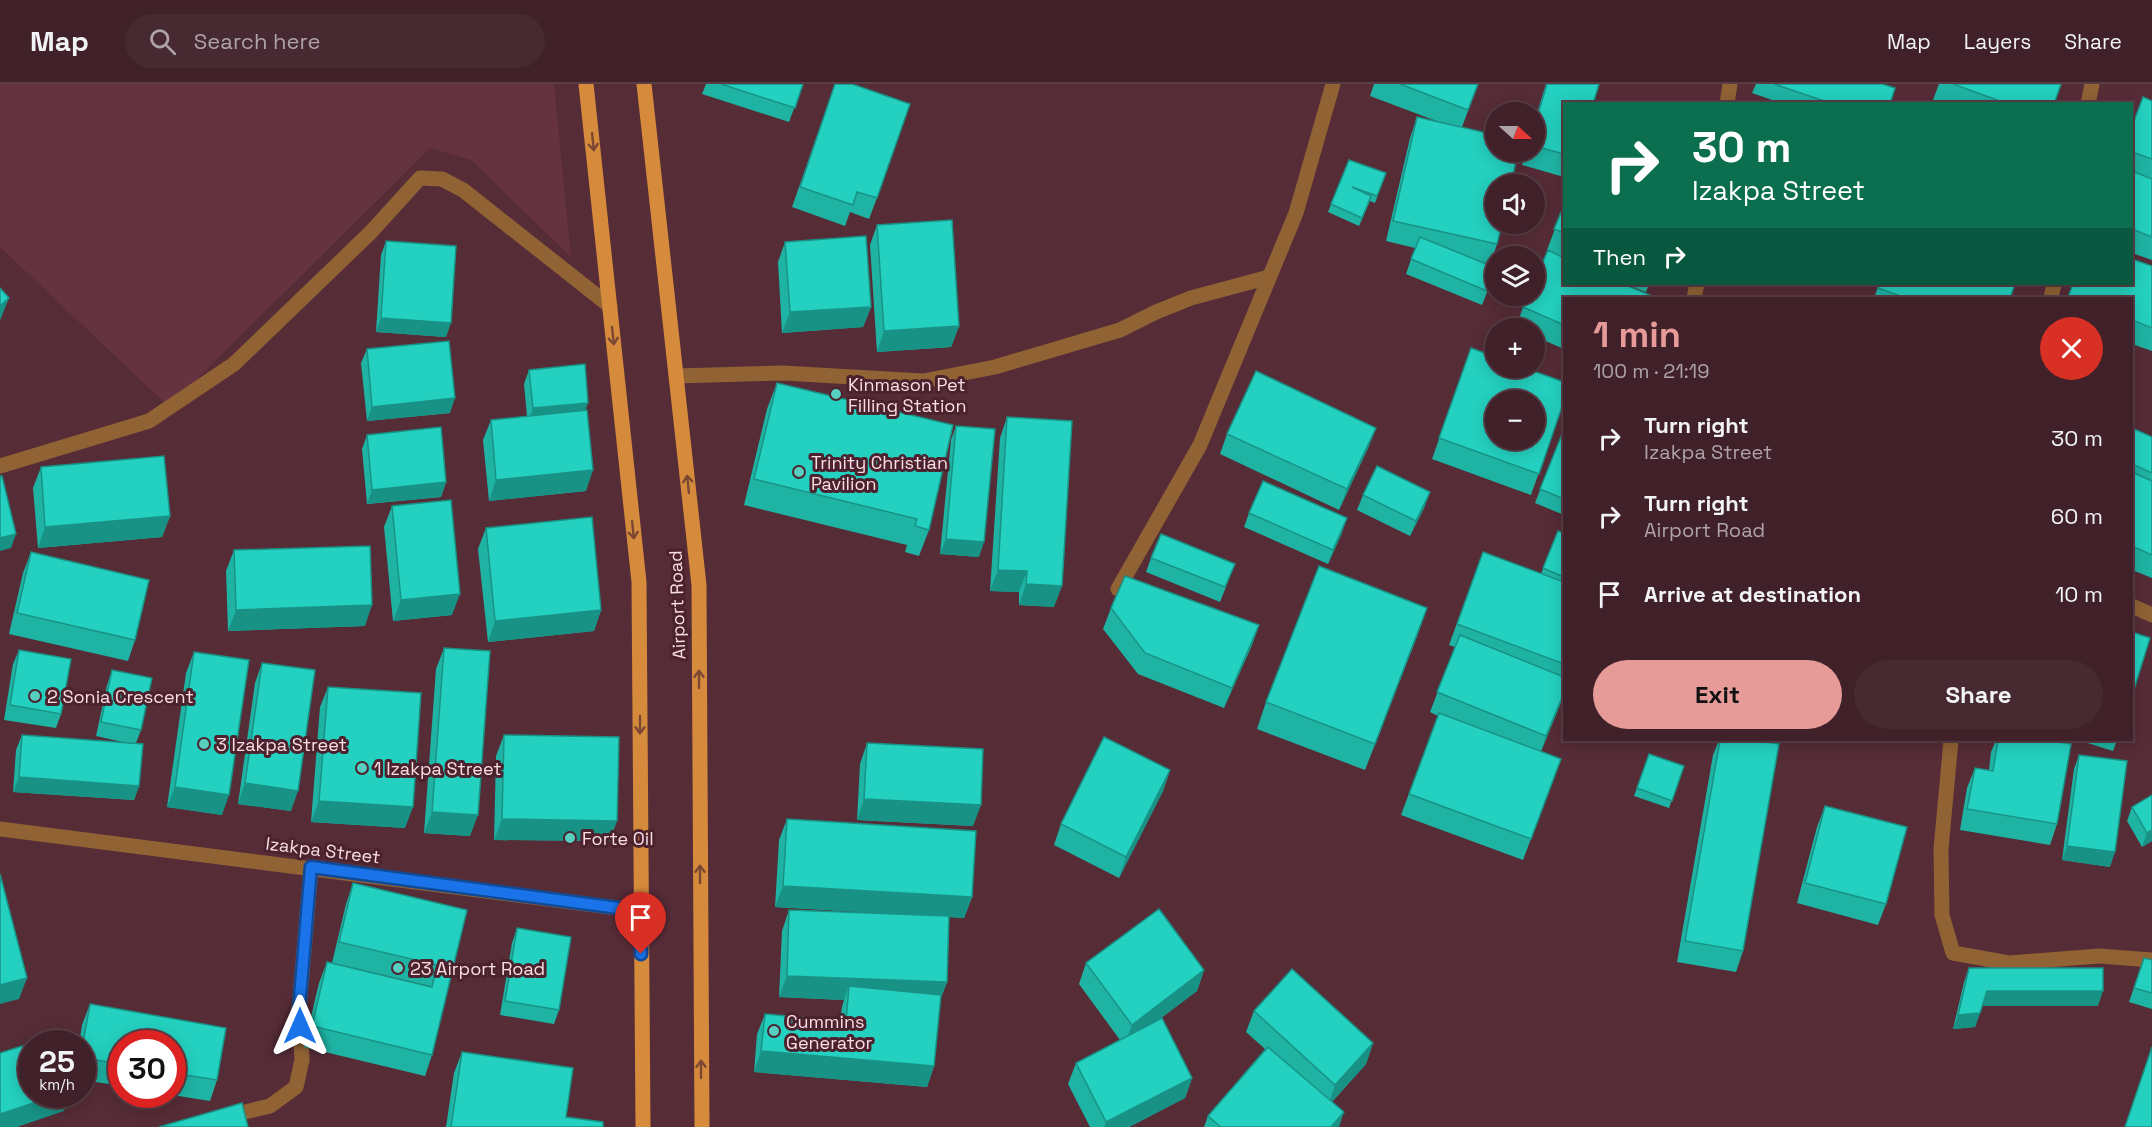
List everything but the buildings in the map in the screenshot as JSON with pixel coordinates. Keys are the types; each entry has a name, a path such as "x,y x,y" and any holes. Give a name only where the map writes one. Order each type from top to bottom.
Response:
{"main road":[{"name":"Airport Road","path":"586,84 639,582 642,1127"},
{"name":"Airport Road","path":"644,84 699,585 702,1127"}],"street":[{"path":"1119,589 1200,445 1296,213 1333,84"},
{"path":"1727,102 1730,84"},
{"path":"2088,102 2092,84"},
{"path":"0,465 149,421 224,370 242,356 371,232 420,178 442,179 463,190 610,306"},
{"path":"676,376 783,373 923,381 995,367 1120,330 1191,298 1269,277"},
{"path":"2133,606 2152,615"},
{"path":"1951,741 1941,849 1942,915 1953,953 2009,963 2099,956 2152,960"},
{"name":"Izakpa Street","path":"0,829 641,911"},
{"path":"214,1119 270,1106 296,1087 302,1060 299,1009 311,867"}],"shaded area":[{"path":"0,84 554,84 571,257 471,160 430,148 169,407 0,247"}],"place":[{"name":"Kinmason Pet Filling Station","path":"836,394"},
{"name":"Trinity Christian Pavilion","path":"799,472"},
{"name":"2 Sonia Crescent","path":"35,696"},
{"name":"3 Izakpa Street","path":"204,744"},
{"name":"1 Izakpa Street","path":"362,768"},
{"name":"Forte Oil","path":"570,838"},
{"name":"23 Airport Road","path":"398,968"},
{"name":"Cummins Generator","path":"774,1031"}],"route":[{"path":"300,1026 299,1009 311,867 641,911 641,954"}]}
